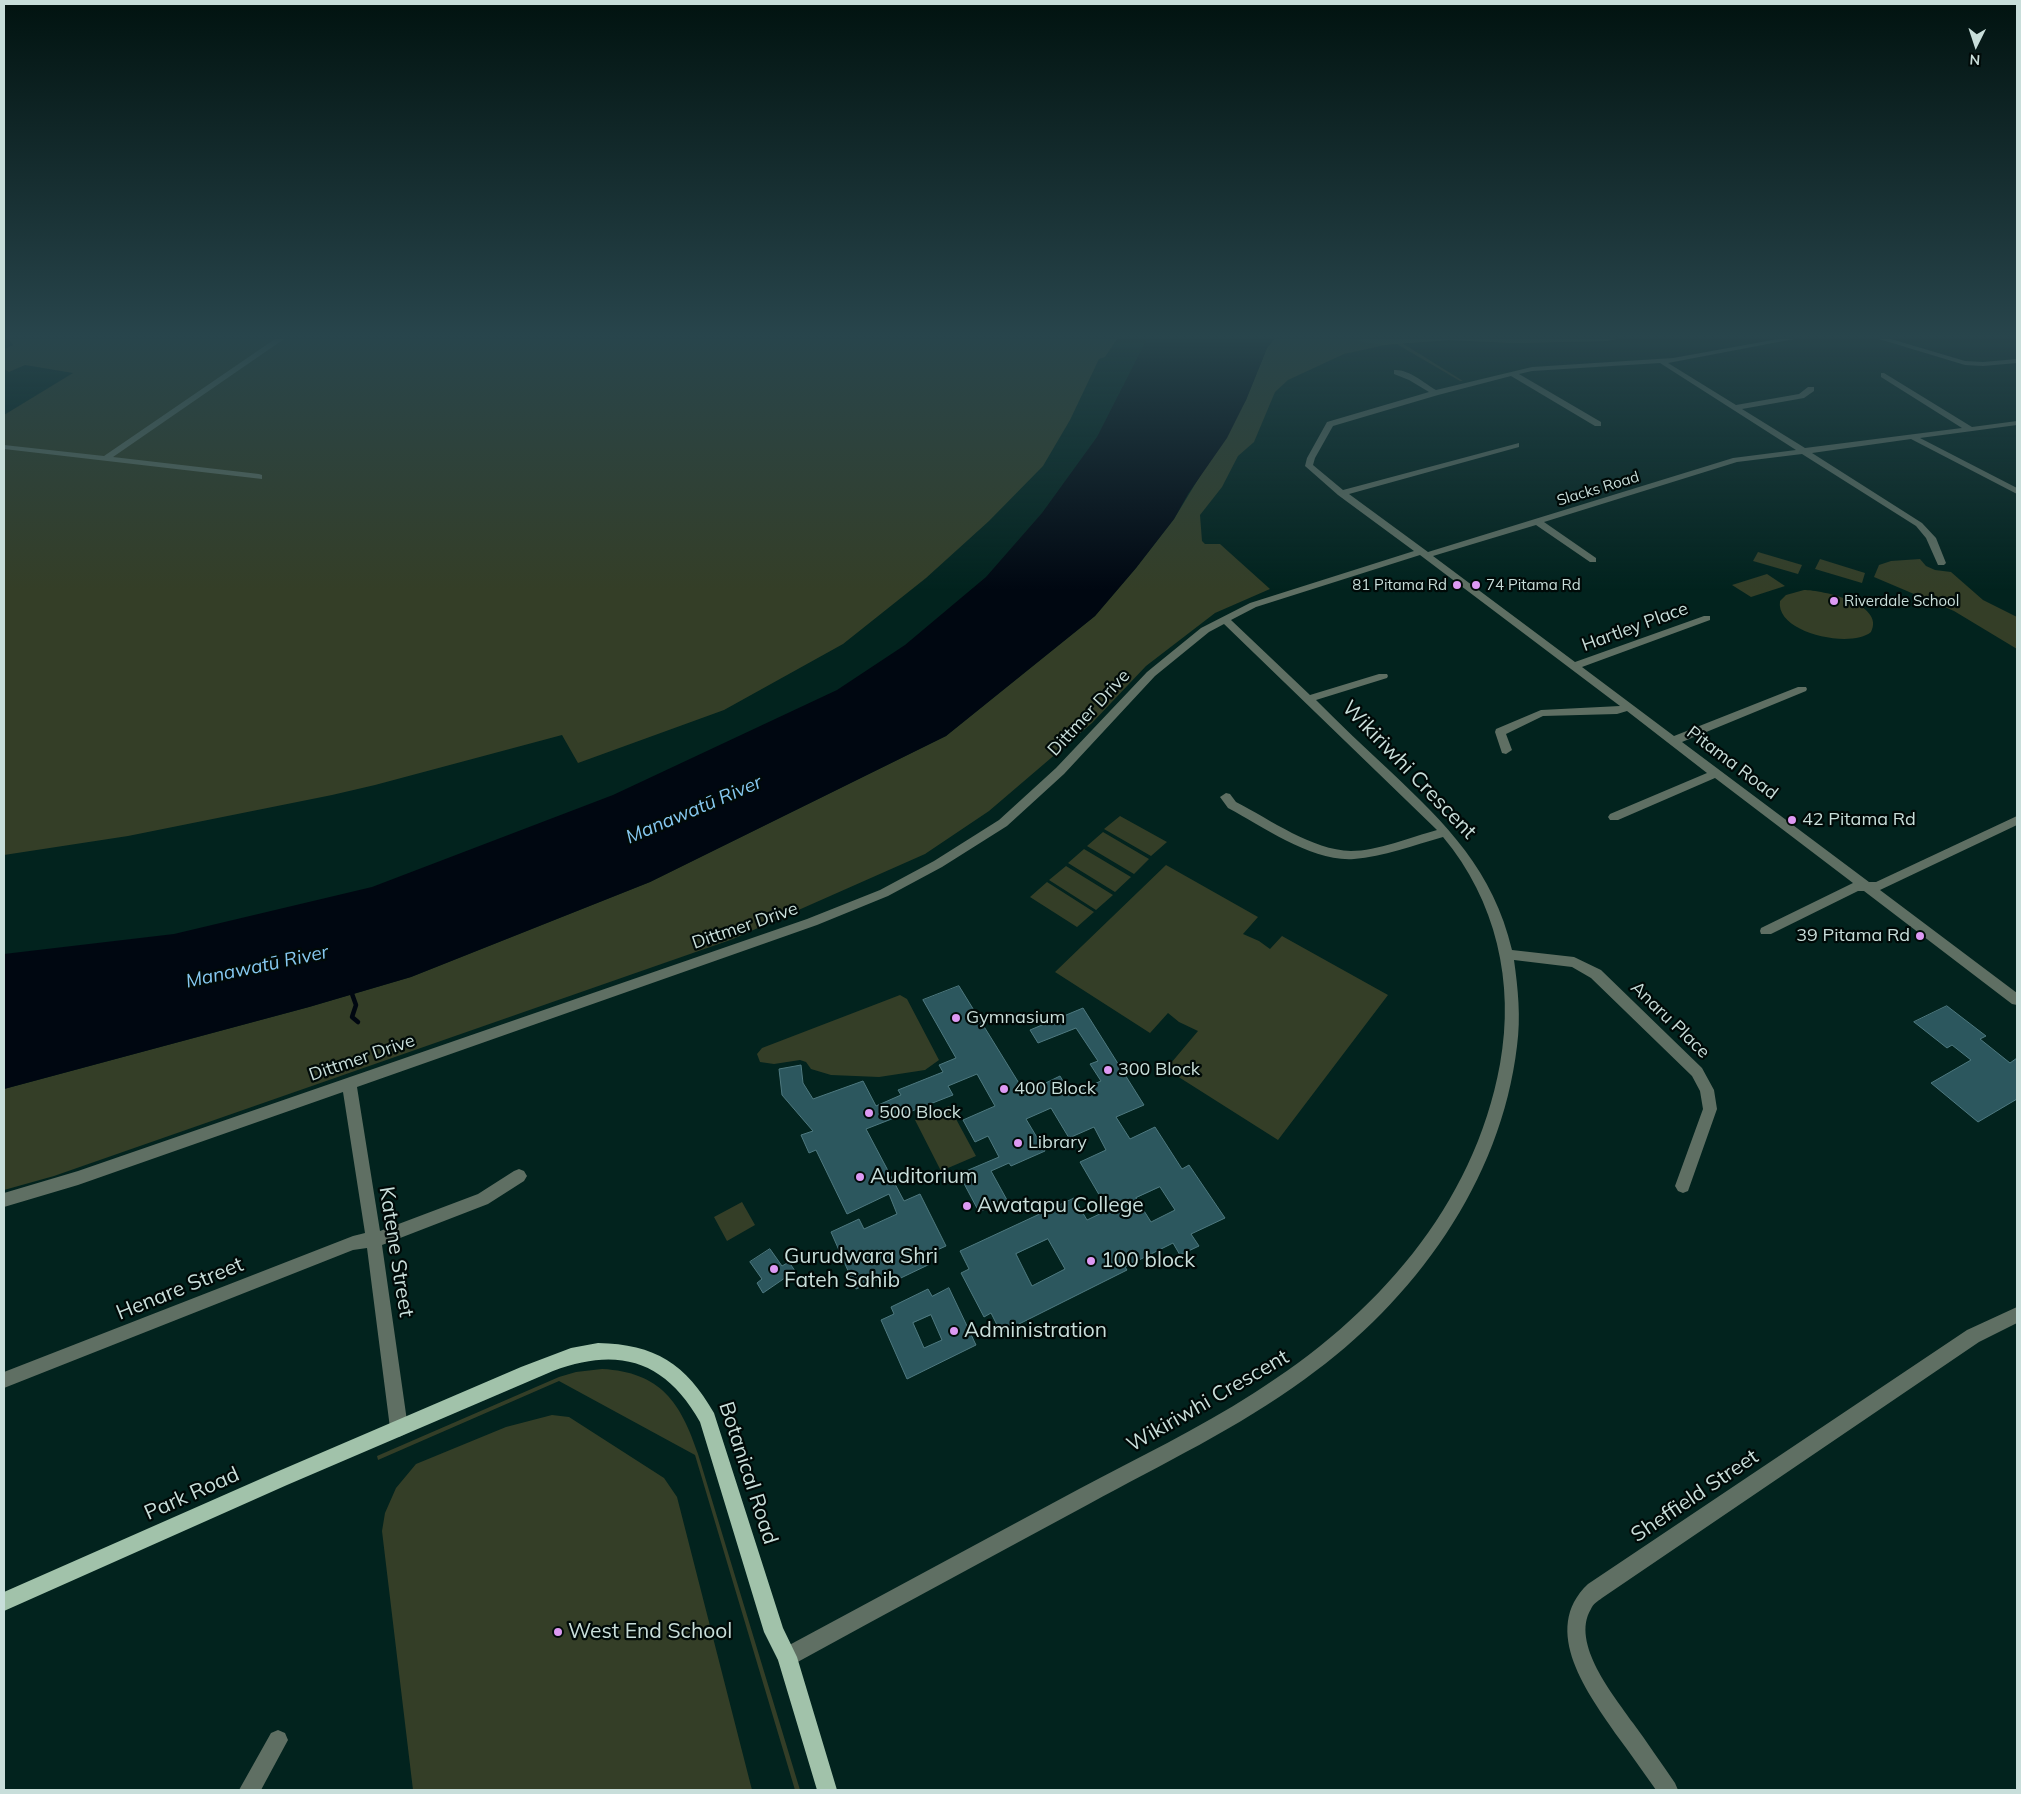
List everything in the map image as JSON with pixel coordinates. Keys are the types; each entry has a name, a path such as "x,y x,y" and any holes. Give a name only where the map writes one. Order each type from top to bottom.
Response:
{"main road":[{"name":"Botanical Road","path":"399,1428 575,1355 597,1351 624,1352 647,1358 666,1368 682,1380 697,1398 708,1419 774,1632 787,1658 827,1790"},
{"name":"Park Road","path":"4,1602 399,1428"}],"street":[{"path":"105,459 158,423"},
{"name":"Pitama Road","path":"1336,423 1328,425 1308,466 2017,1000"},
{"path":"1758,423 1928,531 1935,543 1941,563"},
{"path":"1960,423 1970,429"},
{"name":"Slacks Road","path":"1423,554 1537,522 1726,463 2012,423"},
{"path":"1912,437 2017,491"},
{"path":"1342,493 1516,445"},
{"path":"4,447 259,477"},
{"path":"1537,522 1593,560"},
{"name":"Dittmer Drive","path":"4,1200 78,1178 803,925 884,892 938,864 1002,823 1060,771 1151,674 1190,641 1223,620 1252,605 1281,595 1423,554"},
{"name":"Hartley Place","path":"1574,666 1707,618"},
{"name":"Wikiriwhi Crescent","path":"787,1658 1268,1395 1309,1367 1378,1308 1431,1244 1470,1180 1496,1113 1505,1077 1512,1024 1510,974 1507,954 1495,913 1466,858 1445,832 1229,623 1223,620"},
{"path":"1308,699 1383,676"},
{"path":"1673,741 1802,689"},
{"path":"1506,750 1500,732 1542,713 1617,711 1628,707"},
{"path":"1614,817 1716,773"},
{"path":"1226,796 1232,805 1313,848 1333,853 1352,855 1370,852 1445,832"},
{"path":"1766,931 1856,887 1878,886 2017,820"},
{"name":"Anaru Place","path":"1507,954 1574,962 1596,974 1697,1072 1707,1090 1710,1109 1683,1186"},
{"name":"Katene Street","path":"349,1083 399,1428"},
{"name":"Henare Street","path":"4,1380 353,1243 386,1237 483,1199 519,1176"},
{"name":"Sheffield Street","path":"1668,1790 1595,1687 1577,1643 1576,1625 1582,1604 1595,1591 1973,1336 2017,1315"},
{"path":"249,1790 278,1740"}],"green space":[{"path":"4,423 1068,423 1043,466 989,521 926,578 843,644 724,710 578,763 562,735 332,795 128,836 4,855"},
{"path":"1232,423 1262,423 1254,442 1238,456 1222,487 1200,515 1202,541 1205,544 1220,544 1270,589 1215,613 1146,666 1092,723 989,811 925,854 733,939 54,1176 4,1190 4,1089 309,1007 411,977 650,882 946,736 1095,616 1174,519"},
{"path":"1758,552 1802,565 1798,574 1753,561"},
{"path":"1820,559 1865,573 1862,583 1815,569"},
{"path":"1920,559 1926,566 1935,570 1951,572 1983,600 2017,617 2017,649 1954,611 1874,577 1879,565 1891,561"},
{"path":"1767,574 1785,586 1751,597 1732,585"},
{"path":"1804,590 1837,596 1861,606 1869,614 1873,622 1871,632 1861,637 1848,639 1832,638 1816,635 1789,622 1782,612 1780,601 1786,595"},
{"path":"1120,816 1167,842 1151,856 1104,829"},
{"path":"1103,832 1149,859 1134,874 1087,846"},
{"path":"1084,849 1131,877 1115,892 1068,863"},
{"path":"1166,865 1258,917 1243,934 1259,941 1270,949 1282,936 1388,995 1278,1140 1166,1069 1198,1031 1179,1022 1168,1013 1150,1033 1055,972"},
{"path":"1066,866 1113,895 1096,910 1049,880"},
{"path":"1047,882 1094,912 1077,927 1030,897"},
{"path":"900,995 907,999 939,1060 925,1070 879,1077 831,1075 811,1069 806,1062 800,1060 774,1064 760,1062 757,1054 762,1048"},
{"path":"949,1106 976,1156 941,1171 915,1120"},
{"path":"742,1202 755,1225 727,1241 714,1217"},
{"path":"602,1369 622,1371 640,1376 654,1384 676,1405 684,1420 698,1454 800,1790 795,1790 695,1455 559,1381 378,1460 377,1456 559,1377 576,1372"},
{"name":"West End School","path":"552,1415 569,1417 664,1478 677,1497 752,1790 413,1790 382,1531 385,1513 396,1488 416,1464 506,1427"}],"water":[{"name":"Manawatū River","path":"1104,423 1235,423 1227,438 1188,494 1174,519 1095,616 946,736 650,882 411,977 309,1007 4,1089 4,954 174,934 372,887 613,795 837,690 905,645 986,577 1042,513 1097,437"}],"building":[{"path":"959,986 1025,1093 1060,1076 1071,1094 1101,1081 1090,1064 1098,1061 1076,1028 1038,1043 1030,1030 1083,1008 1144,1105 1116,1117 1130,1139 1155,1127 1182,1169 1189,1165 1225,1218 1191,1234 1199,1246 1180,1255 1173,1243 1125,1267 1127,1270 1001,1333 991,1313 984,1317 961,1273 969,1269 960,1251 1074,1198 1087,1220 1108,1210 1080,1162 1106,1150 1094,1127 1069,1138 1051,1108 1026,1119 1045,1151 1011,1166 1009,1163 991,1171 1007,1200 979,1212 959,1174 999,1157 988,1136 975,1142 963,1120 995,1106 977,1074 948,1086 953,1095 866,1129 904,1201 920,1194 946,1246 926,1255 930,1264 882,1287 879,1279 856,1289 831,1232 859,1219 864,1229 897,1214 889,1194 847,1214 816,1150 809,1153 801,1135 813,1131 782,1095 779,1069 801,1065 803,1083 813,1099 863,1081 876,1106 901,1095 898,1090 943,1072 939,1065 956,1058 923,1000","holes":["1160,1187 1175,1210 1151,1222 1136,1198","1048,1239 1065,1269 1032,1286 1016,1254"]},
{"path":"1947,1006 1986,1036 1980,1039 2010,1063 2017,1058 2017,1099 1978,1122 1931,1083 1971,1060 1952,1045 1947,1048 1914,1022"},
{"name":"Gurudwara Shri Fateh Sahib","path":"770,1249 782,1266 789,1262 795,1271 763,1293 757,1283 762,1279 750,1262"},
{"name":"Administration","path":"949,1288 976,1345 907,1379 881,1320 894,1314 891,1307 928,1289 932,1296","holes":["931,1315 942,1340 924,1348 913,1323"]}],"waterway":[{"path":"351,991 356,1005 352,1017 358,1022"}],"place":[{"name":"81 Pitama Rd","path":"1457,585"},
{"name":"74 Pitama Rd","path":"1476,585"},
{"name":"Riverdale School","path":"1834,601"},
{"name":"42 Pitama Rd","path":"1792,820"},
{"name":"39 Pitama Rd","path":"1920,936"},
{"name":"Gymnasium","path":"956,1018"},
{"name":"300 Block","path":"1108,1070"},
{"name":"400 Block","path":"1004,1089"},
{"name":"500 Block","path":"869,1113"},
{"name":"Library","path":"1018,1143"},
{"name":"Auditorium","path":"860,1177"},
{"name":"Awatapu College","path":"967,1206"},
{"name":"100 block","path":"1091,1261"},
{"name":"Gurudwara Shri Fateh Sahib","path":"774,1269"},
{"name":"Administration","path":"954,1331"},
{"name":"West End School","path":"558,1632"}]}
